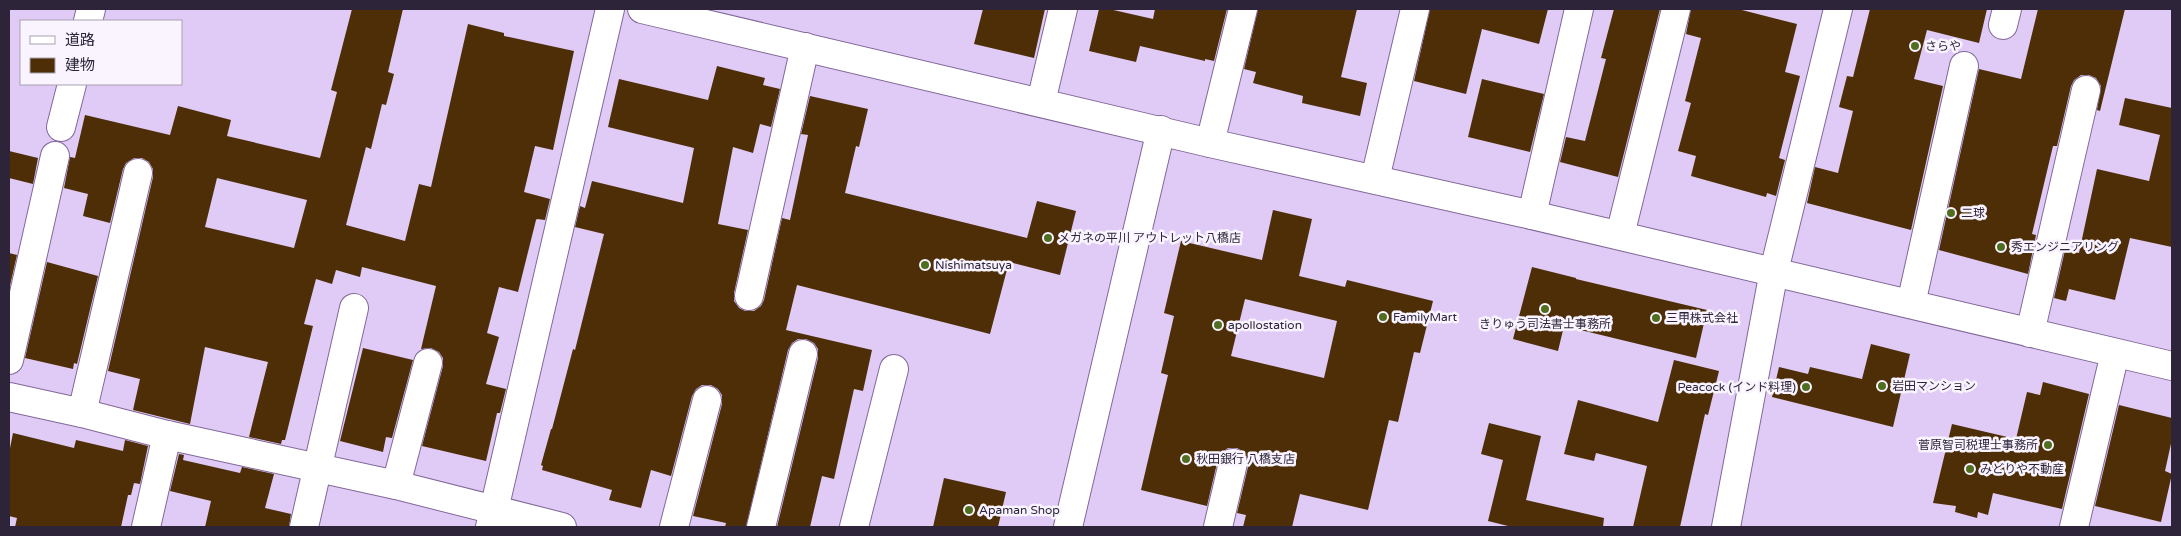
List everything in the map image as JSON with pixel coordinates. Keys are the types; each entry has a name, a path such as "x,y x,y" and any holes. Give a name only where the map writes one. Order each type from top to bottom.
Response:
{"street":[{"path":"492,519 610,9"},
{"path":"642,9 1210,143 1620,235 2172,366"},
{"path":"1041,102 1063,9"},
{"path":"1210,143 1243,9"},
{"path":"1375,179 1415,9"},
{"path":"1532,215 1579,9"},
{"path":"1620,235 1676,9"},
{"path":"1726,527 1774,271 1838,9"},
{"path":"749,296 805,47"},
{"path":"1910,304 1964,66"},
{"path":"61,127 72,85"},
{"path":"2030,333 2086,90"},
{"path":"1068,527 1161,130"},
{"path":"9,360 55,156"},
{"path":"82,413 138,172"},
{"path":"304,527 354,308"},
{"path":"2074,527 2115,352"},
{"path":"761,527 803,354"},
{"path":"396,485 428,363"},
{"path":"854,527 894,369"},
{"path":"9,397 316,469 396,485 492,519 562,527"},
{"path":"674,527 707,400"},
{"path":"146,527 167,435"},
{"path":"1218,527 1233,463"}],"building":[{"path":"352,9 403,9 388,72 394,74 386,105 382,104 371,149 366,147 346,225 405,241 419,184 431,187 468,24 504,33 504,36 574,51 553,150 535,146 524,192 550,199 545,220 536,220 518,292 499,287 487,333 499,337 486,384 506,389 500,413 497,413 486,461 422,446 443,366 443,358 439,352 431,348 421,349 436,286 362,267 360,277 336,270 332,284 316,279 304,324 313,326 285,440 282,440 281,444 249,437 268,362 205,347 190,424 133,410 140,379 108,371 153,177 153,169 149,162 142,158 134,158 126,163 110,223 83,216 88,194 64,188 70,157 75,158 85,115 170,135 178,106 231,120 227,136 320,158 337,92 331,90","holes":["217,178 307,200 294,248 205,227"]},
{"path":"983,9 1045,9 1034,58 974,44"},
{"path":"1099,9 1109,9 1153,19 1155,9 1227,9 1214,61 1205,59 1205,61 1140,46 1136,62 1089,51"},
{"path":"1258,9 1357,9 1341,77 1367,83 1360,116 1302,103 1303,96 1253,83 1256,72 1244,69"},
{"path":"1430,9 1548,9 1539,44 1482,29 1466,94 1414,81"},
{"path":"1614,9 1660,9 1618,177 1560,162 1566,137 1585,141 1606,59 1601,58"},
{"path":"1691,9 1738,9 1797,24 1785,72 1800,76 1779,158 1785,160 1776,196 1767,193 1766,197 1691,176 1696,156 1678,151 1691,103 1685,101 1701,38 1686,34"},
{"path":"1870,9 1987,9 1979,43 1927,30 1914,79 1943,86 1911,230 1807,203 1815,167 1838,173 1853,111 1839,107 1847,76 1853,77"},
{"path":"2038,9 2125,9 2100,111 2097,110 2101,86 2096,78 2089,75 2081,75 2074,80 2071,86 2057,146 2053,146 2032,234 2036,235 2028,274 1939,250 1979,69 2021,79"},
{"path":"717,66 765,78 763,85 780,89 771,127 760,124 753,153 733,147 718,224 748,230 734,293 734,301 739,308 745,311 754,311 761,306 764,300 782,218 790,220 808,135 801,134 810,96 868,109 859,147 856,146 845,193 1027,238 1037,201 1076,211 1060,275 1009,262 990,334 797,285 786,330 872,350 863,391 854,389 834,479 822,476 810,527 777,527 818,358 818,349 814,343 806,339 798,339 792,343 788,350 746,527 725,527 726,523 693,516 722,404 722,395 718,389 711,385 702,385 696,389 692,396 671,476 651,470 641,508 609,500 612,490 542,470 543,466 541,465 573,349 575,350 604,234 575,227 580,206 585,208 592,181 683,203 694,148 608,127 619,79 708,100"},
{"path":"1482,79 1544,94 1530,152 1468,137"},
{"path":"2125,98 2172,108 2172,247 2130,238 2115,300 2069,289 2066,301 2054,298 2065,250 2079,253 2097,169 2149,181 2160,135 2119,125"},
{"path":"9,151 38,158 33,184 9,178"},
{"path":"1273,210 1312,219 1299,276 1345,287 1347,280 1433,301 1420,353 1414,352 1398,422 1389,420 1368,510 1300,494 1292,527 1243,527 1246,515 1237,513 1248,467 1248,459 1244,452 1237,448 1228,448 1221,453 1207,506 1141,490 1168,375 1161,373 1174,316 1164,313 1181,241 1262,260","holes":["1245,299 1337,321 1324,378 1231,356"]},
{"path":"9,253 17,255 9,290"},
{"path":"47,262 98,276 77,364 74,363 73,369 25,358"},
{"path":"1532,267 1707,310 1696,358 1564,326 1558,351 1513,339"},
{"path":"1871,344 1910,354 1893,427 1772,397 1779,367 1808,374 1810,367 1862,379"},
{"path":"363,348 413,360 392,438 386,437 383,452 340,441"},
{"path":"1674,360 1719,371 1708,415 1705,414 1680,527 1633,527 1647,466 1596,453 1594,461 1564,454 1578,400 1658,422"},
{"path":"2043,382 2089,394 2062,509 1993,493 1988,515 1978,512 1977,518 1955,512 1956,506 1933,503 1952,424 2016,439 2027,392 2040,395"},
{"path":"2119,405 2172,418 2172,439 2165,471 2172,474 2161,522 2095,506"},
{"path":"1489,423 1541,436 1526,500 1604,518 1603,527 1512,527 1488,521 1503,460 1481,454"},
{"path":"13,433 74,448 76,440 123,451 125,440 148,446 140,484 134,483 131,495 128,495 121,527 15,527 17,518 9,516 9,453"},
{"path":"179,454 184,455 183,460 240,473 242,467 274,474 265,508 291,514 289,527 205,527 211,501 170,491"},
{"name":"Apaman Shop","path":"944,478 1006,492 998,527 933,527"}],"place":[{"name":"さらや","path":"1915,46"},
{"name":"二球","path":"1951,213"},
{"name":"メガネの平川 アウトレット八橋店","path":"1048,238"},
{"name":"秀エンジニアリング","path":"2001,247"},
{"name":"Nishimatsuya","path":"925,265"},
{"name":"きりゅう司法書士事務所","path":"1545,309"},
{"name":"FamilyMart","path":"1383,317"},
{"name":"三甲株式会社","path":"1656,318"},
{"name":"apollostation","path":"1218,325"},
{"name":"岩田マンション","path":"1882,386"},
{"name":"Peacock (インド料理)","path":"1806,387"},
{"name":"菅原智司税理士事務所","path":"2048,445"},
{"name":"秋田銀行 八橋支店","path":"1186,459"},
{"name":"みどりや不動産","path":"1970,469"},
{"name":"Apaman Shop","path":"969,510"}]}
